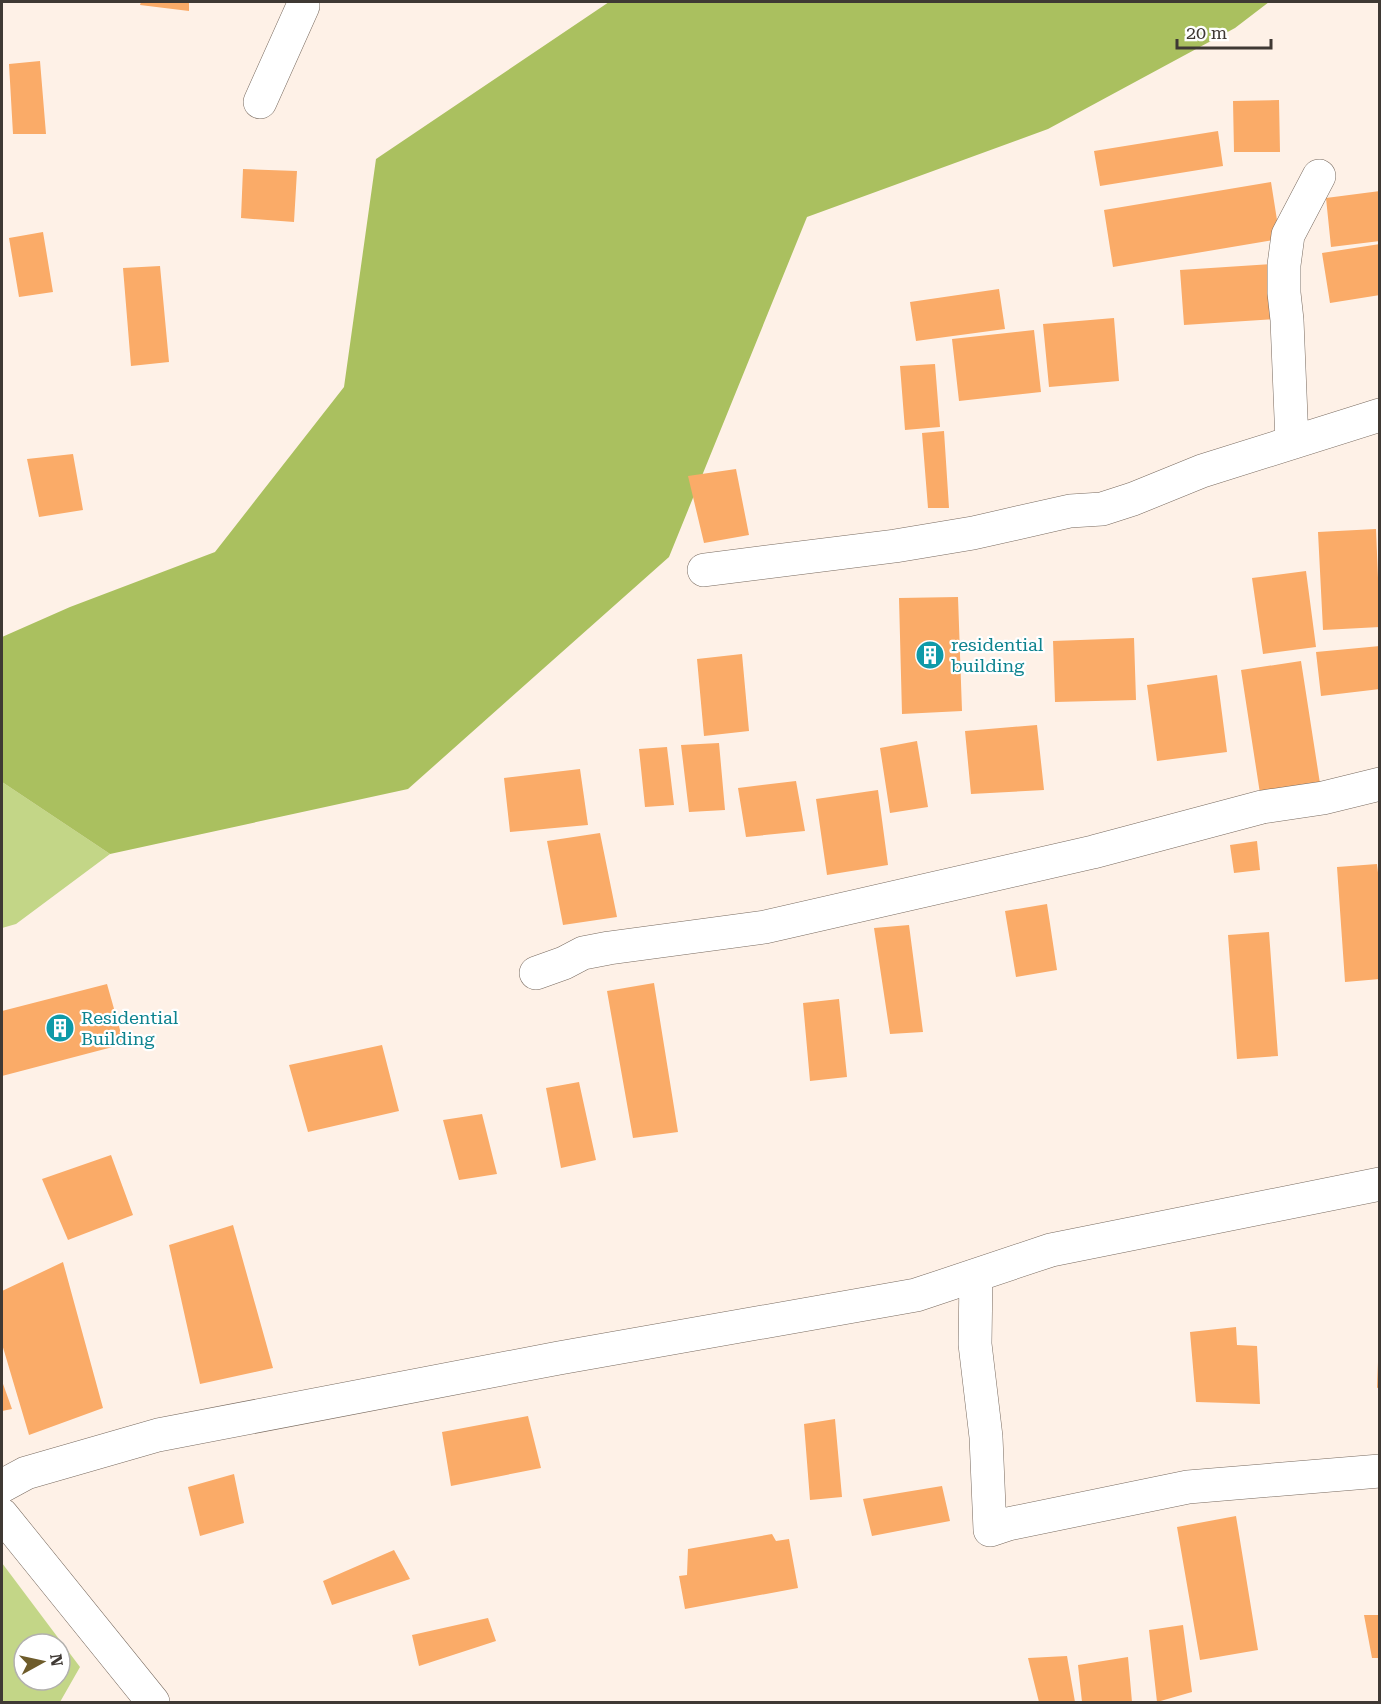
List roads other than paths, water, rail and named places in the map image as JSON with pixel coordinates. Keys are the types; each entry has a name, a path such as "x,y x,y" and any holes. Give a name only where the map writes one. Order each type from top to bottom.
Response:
{"street":[{"path":"260,102 303,2"},
{"path":"1292,442 1284,265 1288,235 1319,176"},
{"path":"704,570 895,546 973,533 1070,511 1102,509 1202,471 1380,415"},
{"path":"536,973 583,953 765,927 1093,852 1262,807 1323,798 1380,784"},
{"path":"2,1486 26,1473 158,1435 559,1358 916,1295 1051,1250 1380,1184"},
{"path":"976,1276 975,1344 986,1437 990,1530 1008,1524 1188,1487 1380,1472"},
{"path":"2,1515 153,1702"}],"place":[{"name":"residential building","path":"930,655"},
{"name":"Residential Building","path":"60,1028"}]}
